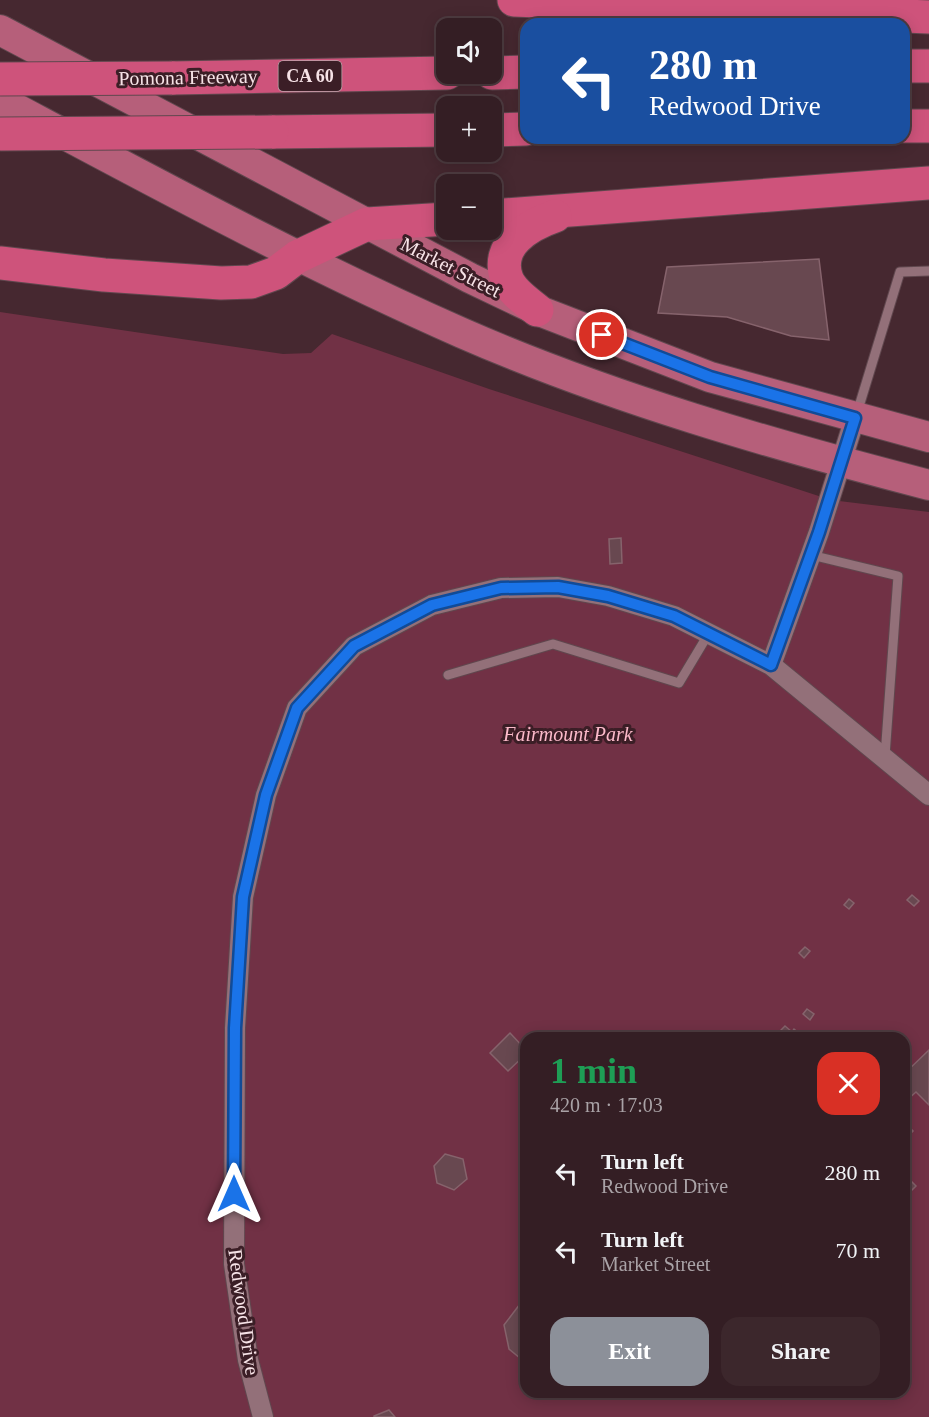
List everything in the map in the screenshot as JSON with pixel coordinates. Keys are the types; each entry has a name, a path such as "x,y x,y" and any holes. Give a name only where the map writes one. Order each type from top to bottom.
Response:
{"highway":[{"path":"514,0 929,17"},
{"path":"910,66 929,66"},
{"path":"502,73 520,72"},
{"name":"Pomona Freeway","path":"0,79 436,74"},
{"path":"910,126 929,126"},
{"path":"502,130 520,129"},
{"path":"0,134 436,130"},
{"path":"502,215 929,183"},
{"path":"537,310 507,280 505,264 508,248 513,239 532,225 572,210"},
{"path":"0,263 104,275 221,283 251,282 269,276 297,256 367,224 436,220"}],"main road":[{"name":"Market Street","path":"0,30 367,224 537,310 710,377 929,437"},
{"path":"0,99 297,256 463,333 539,364 681,413 929,485"}],"street":[{"path":"771,665 843,461 855,418"},
{"name":"Redwood Drive","path":"263,1417 249,1360 234,1264 235,1028 243,897 266,795 297,708 354,646 432,605 501,588 558,587 608,596 674,616 771,665 929,795"}],"lane":[{"path":"855,418 900,272 929,272"},
{"path":"811,555 898,576 884,758"},
{"path":"448,675 553,644 679,682 709,633"}],"green space":[{"name":"Fairmount Park","path":"0,312 283,354 311,353 332,334 489,389 831,500 929,512 929,1417 0,1417"}],"building":[{"path":"819,259 829,340 791,336 727,317 658,313 667,267"},
{"path":"621,538 622,563 610,564 609,539"},
{"path":"912,895 919,901 914,906 907,900"},
{"path":"849,899 854,903 849,909 844,905"},
{"path":"805,947 810,951 804,958 799,953"},
{"path":"807,1009 814,1014 810,1020 803,1014"},
{"path":"785,1026 792,1032 781,1032"},
{"path":"510,1033 520,1044 520,1060 508,1071 490,1053"},
{"path":"929,1050 929,1105 916,1092 910,1097 910,1068"},
{"path":"445,1154 463,1159 467,1179 454,1190 437,1183 434,1166"},
{"path":"910,1180 916,1186 910,1192"},
{"path":"520,1304 520,1358 509,1349 504,1325"},
{"path":"389,1410 395,1417 374,1417 374,1416"}],"route":[{"path":"234,1194 235,1028 243,897 266,795 297,708 354,646 432,605 501,588 558,587 608,596 674,616 771,665 819,532 855,418 710,377 602,335"}]}
